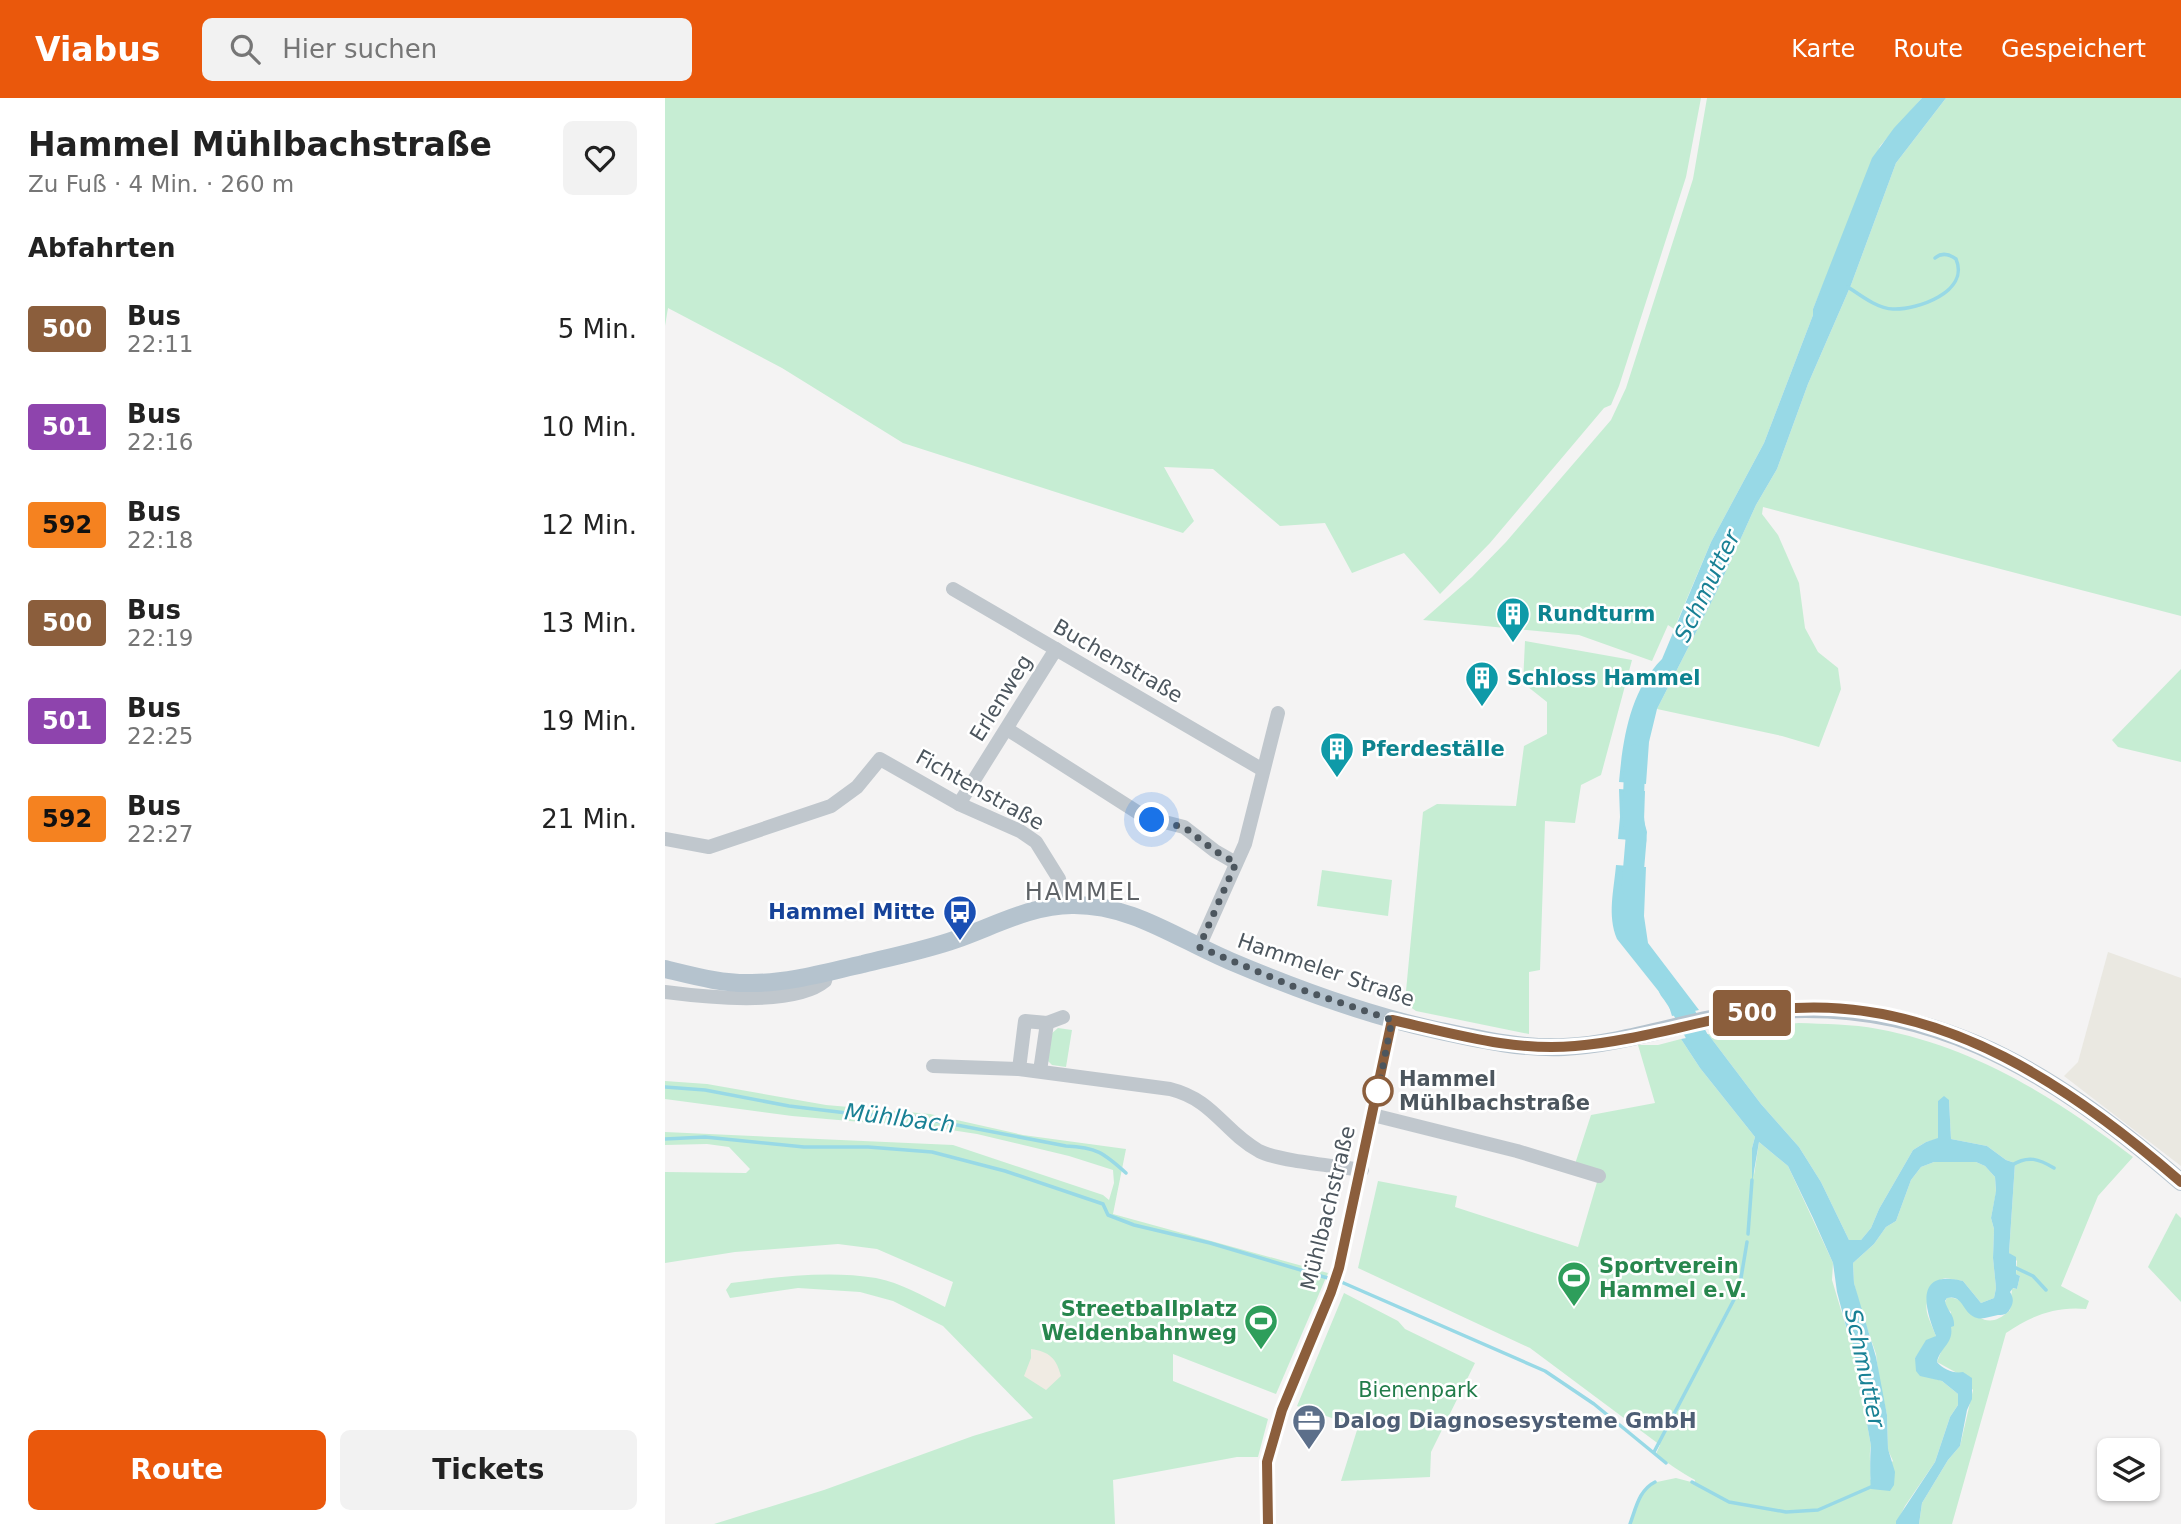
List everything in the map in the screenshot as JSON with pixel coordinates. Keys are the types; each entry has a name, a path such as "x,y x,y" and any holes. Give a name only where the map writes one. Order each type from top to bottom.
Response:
{"main road":[{"name":"Hammeler Straße","path":"665,969 722,982 794,980 934,946 1018,916 1065,905 1104,908 1128,914 1297,988 1392,1020 1514,1045 1549,1048 1589,1045 1729,1016 1796,1008 1851,1010 1900,1018 1953,1033 2007,1057 2070,1094 2181,1182"}],"street":[{"name":"Buchenstraße","path":"953,589 1263,770"},
{"name":"Erlenweg","path":"959,804 1056,649"},
{"path":"1199,947 1245,844 1278,713"},
{"path":"1007,729 1145,817 1184,827 1236,863"},
{"name":"Fichtenstraße","path":"665,839 709,847 831,806 857,787 880,759 959,804 1020,831 1036,842 1059,879 1065,905"},
{"path":"665,992 727,999 764,997 818,986 825,981 827,972"},
{"path":"1019,1069 1025,1021 1047,1023 1063,1017"},
{"name":"Mühlbachstraße","path":"1268,1524 1267,1462 1282,1410 1339,1268 1392,1020"},
{"path":"1040,1071 1047,1023"},
{"path":"933,1066 1040,1071 1136,1083 1188,1093 1260,1151 1361,1170"},
{"path":"1373,1115 1517,1151 1599,1176"}],"shaded area":[{"path":"2108,952 2181,978 2181,1166 2064,1076 2078,1062"}],"green space":[{"path":"665,98 1701,98 1686,177 1611,405 1604,408 1490,543 1440,594 1404,553 1352,573 1325,523 1280,526 1213,469 1164,467 1194,521 1183,533 903,443 782,368 668,308 665,326"},
{"path":"1707,98 1922,98 1880,146 1813,309 1764,443 1711,542 1674,629 1668,625 1652,661 1579,635 1423,620 1472,577 1506,542 1611,420 1626,388 1693,179"},
{"path":"1946,98 2181,98 2181,616 1763,507 1762,514 1778,535 1799,583 1805,628 1818,652 1838,668 1841,689 1819,747 1782,736 1657,709 1717,591 1756,505 1777,469 1808,384 1851,285 1896,163"},
{"path":"1525,641 1632,660 1601,775 1581,785 1575,823 1545,821 1540,970 1529,972 1529,1034 1416,1011 1409,1006 1406,991 1423,812 1437,804 1516,806 1524,746 1547,734 1547,702 1523,683"},
{"path":"2181,669 2181,762 2118,747 2112,740"},
{"path":"1322,870 1392,880 1388,916 1317,906"},
{"path":"1798,1023 1878,1029 1948,1048 2044,1095 2133,1157 2098,1196 2061,1286 2089,1301 2086,1309 2064,1309 2044,1314 2006,1333 1952,1524 1919,1524 1922,1503 1948,1460 1960,1446 1973,1390 1957,1373 1937,1362 1951,1327 1951,1312 1946,1308 1945,1302 1947,1298 1955,1298 1982,1319 1990,1321 2010,1310 2012,1288 2017,1289 2020,1276 2016,1274 2017,1261 2009,1253 2015,1163 2006,1160 1987,1146 1951,1139 1949,1100 1938,1101 1938,1139 1913,1150 1871,1228 1861,1240 1849,1240 1821,1182 1799,1147 1761,1104 1708,1034"},
{"path":"1058,1028 1072,1030 1066,1067 1052,1065 1048,1061 1051,1034"},
{"path":"1681,1039 1700,1068 1755,1137 1752,1148 1754,1175 1759,1142 1788,1166 1833,1263 1832,1280 1847,1330 1851,1334 1871,1446 1870,1480 1893,1461 1888,1450 1887,1415 1876,1354 1859,1304 1853,1263 1874,1244 1886,1227 1896,1221 1911,1180 1921,1167 1934,1162 1976,1162 1985,1166 1995,1177 1996,1192 1991,1218 1994,1229 1994,1298 1981,1303 1963,1281 1945,1278 1935,1282 1931,1291 1927,1309 1936,1336 1915,1358 1926,1376 1942,1381 1958,1394 1958,1405 1950,1417 1935,1462 1896,1524 1630,1524 1640,1496 1652,1483 1676,1478 1695,1483 1695,1480 1656,1454 1660,1445 1530,1348 1358,1268 1378,1181 1457,1196 1455,1207 1578,1247 1600,1172 1575,1164 1591,1115 1655,1103 1638,1045 1658,1045"},
{"path":"665,1081 707,1084 826,1105 930,1114 1023,1135 1126,1149 1113,1214 1328,1273 1276,1394 1173,1354 1173,1381 1268,1419 1258,1457 1237,1457 1113,1480 1115,1524 714,1524 824,1490 973,1436 1033,1418 943,1326 893,1301 860,1292 798,1288 730,1298 726,1290 731,1283 803,1275 858,1276 894,1283 945,1307 953,1282 877,1249 838,1244 735,1252 665,1263 665,1172 746,1173 750,1169 729,1147 707,1144 665,1145 665,1132 953,1145 1103,1195 1109,1200 1114,1183 1113,1170 1069,1156 977,1134 912,1124 792,1116 665,1099"},
{"path":"2176,1213 2181,1218 2181,1302 2148,1267"},
{"name":"Bienenpark","path":"1344,1293 1398,1321 1405,1329 1475,1363 1431,1452 1430,1477 1341,1481 1358,1427 1297,1406"}],"sand":[{"path":"1031,1349 1051,1357 1059,1370 1061,1376 1046,1390 1024,1376 1031,1358"}],"water":[{"path":"1922,98 1946,98 1896,163 1851,285 1808,384 1777,469 1756,505 1717,591 1657,709 1649,742 1646,784 1619,782 1626,732 1635,700 1662,659 1711,542 1764,443 1872,158 1894,128"},
{"path":"1619,789 1645,791 1644,821 1647,832 1646,843 1641,843 1641,857 1630,857 1631,840 1618,839"},
{"path":"1630,860 1641,861 1641,867 1646,867 1644,916 1648,943 1699,1010 1672,1016 1668,1003 1617,939 1612,921 1616,865 1629,866"},
{"path":"1708,1034 1761,1104 1799,1147 1821,1182 1849,1240 1861,1240 1871,1228 1913,1150 1938,1138 1938,1101 1944,1096 1949,1100 1951,1139 1987,1146 2006,1160 2015,1163 2009,1253 2016,1257 2016,1274 2020,1276 2017,1289 2013,1288 2010,1292 2013,1301 2007,1313 1984,1318 1972,1316 1957,1299 1947,1298 1945,1301 1954,1326 1951,1327 1951,1337 1937,1362 1942,1367 1963,1372 1972,1378 1972,1399 1967,1410 1960,1446 1948,1460 1922,1503 1919,1524 1896,1524 1896,1521 1935,1462 1950,1417 1958,1405 1958,1394 1942,1381 1920,1376 1916,1371 1915,1358 1926,1340 1936,1336 1928,1313 1927,1293 1930,1285 1937,1280 1948,1279 1963,1281 1981,1303 1994,1298 1994,1229 1991,1218 1996,1191 1995,1177 1985,1166 1976,1162 1934,1162 1921,1167 1911,1180 1896,1221 1886,1227 1874,1244 1853,1263 1854,1283 1876,1357 1887,1415 1888,1449 1895,1472 1894,1485 1890,1491 1871,1489 1871,1446 1851,1335 1847,1330 1837,1292 1833,1263 1788,1166 1759,1142 1752,1183 1752,1148 1755,1137 1700,1068 1681,1039"}],"waterway":[{"path":"1848,287 1881,307 1893,309 1915,306 1939,297 1949,290 1955,281 1958,271 1956,259 1943,254 1935,258"},
{"name":"Schmutter","path":"1632,887 1636,840 1633,813 1635,755"},
{"name":"Schmutter","path":"1669,989 1711,1060"},
{"name":"Mühlbach","path":"665,1087 705,1090 789,1106 855,1114 910,1116 1085,1148 1105,1156 1126,1173"},
{"path":"665,1139 705,1137 804,1147 868,1147 932,1152 1005,1171 1103,1204 1108,1215 1134,1225 1210,1243 1331,1279"},
{"name":"Schmutter","path":"2012,1165 2033,1159 2054,1168"},
{"path":"1748,1234 1752,1180"},
{"path":"1654,1452 1739,1290 1747,1242"},
{"name":"Schmutter","path":"2014,1267 2033,1276 2046,1290"},
{"path":"1339,1281 1545,1371 1594,1404 1666,1463"},
{"path":"1630,1524 1642,1495 1655,1482"},
{"path":"1692,1482 1729,1502 1786,1512 1818,1510 1873,1486"}],"bus line":[{"name":"500","path":"1268,1524 1267,1462 1282,1410 1339,1268 1392,1020 1514,1045 1549,1048 1589,1045 1737,1014 1796,1008 1851,1010 1900,1018 1953,1033 2007,1057 2070,1094 2181,1182"}],"place":[{"name":"Rundturm","path":"1513,644"},
{"name":"Schloss Hammel","path":"1482,708"},
{"name":"Pferdeställe","path":"1337,779"},
{"name":"Hammel Mitte","path":"960,942"},
{"name":"Hammel Mühlbachstraße","path":"1378,1091"},
{"name":"Sportverein Hammel e.V.","path":"1574,1308"},
{"name":"Streetballplatz Weldenbahnweg","path":"1261,1351"},
{"name":"Dalog Diagnosesysteme GmbH","path":"1309,1451"}],"district":[{"name":"HAMMEL","path":"1083,892"}],"route":[{"path":"1152,820 1184,827 1236,863 1199,947 1297,988 1392,1020 1378,1091"}]}
